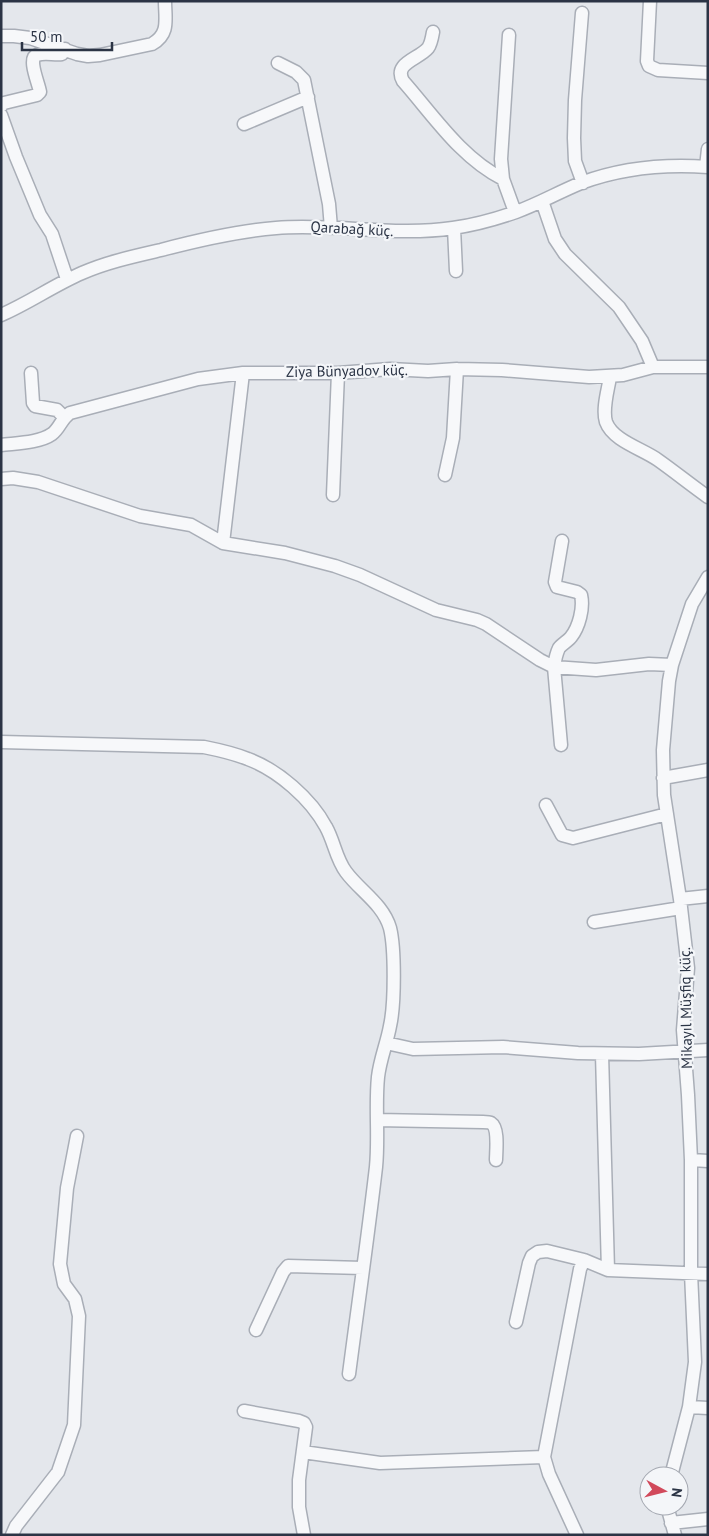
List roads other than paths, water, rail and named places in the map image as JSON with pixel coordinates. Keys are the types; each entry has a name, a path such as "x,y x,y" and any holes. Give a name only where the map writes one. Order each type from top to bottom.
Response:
{"street":[{"path":"1,36 30,38 77,54 94,55 152,44 159,40 165,29 165,1"},
{"path":"650,1 647,61 649,66 658,70 708,73"},
{"path":"582,14 574,138 575,161 583,183"},
{"path":"433,32 430,44 426,50 404,65 400,69 400,75 461,148 486,171 503,179"},
{"path":"509,35 501,159 503,179 515,212"},
{"path":"1,106 4,103 37,96 40,92 32,62 34,58 37,55 62,54 64,49"},
{"path":"278,64 296,72 304,80 329,204 331,228"},
{"path":"244,124 308,97"},
{"path":"1,115 36,207 52,234 67,279"},
{"path":"707,167 708,149"},
{"name":"Qarabağ küç.","path":"1,315 17,308 67,279 105,264 188,243 276,228 331,228 419,232 454,228 515,212 583,183 620,172 683,165 707,167"},
{"path":"542,201 555,239 565,254 619,306 642,341 653,367"},
{"path":"454,228 456,270"},
{"name":"Ziya Bünyadov küç.","path":"1,445 41,439 52,434 70,412 198,379 243,373 338,373 390,369 428,371 457,369 502,370 589,377 610,376 653,367 708,367"},
{"path":"445,475 453,438 457,369"},
{"path":"31,373 33,403 35,406 57,410 64,417"},
{"path":"223,543 243,373"},
{"path":"333,495 338,373"},
{"path":"610,376 605,412 606,422 612,432 628,444 657,459 708,497"},
{"path":"1,479 14,478 38,482 140,516 191,526 223,543 285,553 360,575 436,610 486,624 540,660 554,667 596,670 649,664 672,665"},
{"path":"561,745 554,667 560,646 571,637 579,622 583,600 582,595 557,587 555,582 562,540"},
{"name":"Mikayıl Müşfiq küç.","path":"673,1466 689,1407 695,1362 691,1273 691,1160 684,1011 688,968 663,778 664,731 672,665 692,604 707,577"},
{"path":"1,742 204,747 249,759 267,768 303,796 316,810 327,828 338,859 345,870 380,908 390,927 392,942 393,1007 378,1075 376,1167 349,1374"},
{"path":"663,778 708,770"},
{"path":"546,804 562,835 573,838 667,814"},
{"path":"594,922 681,904 708,896"},
{"path":"386,1043 422,1050 475,1046 602,1054 708,1050"},
{"path":"602,1054 608,1270"},
{"path":"378,1120 483,1122 492,1124 495,1127 497,1138 496,1160"},
{"path":"12,1535 16,1526 58,1472 74,1425 79,1316 75,1299 64,1284 60,1264 67,1188 78,1136"},
{"path":"691,1160 708,1161"},
{"path":"516,1322 532,1256 538,1252 547,1251 584,1260 608,1270 708,1274"},
{"path":"577,1535 549,1474 544,1457 580,1269 584,1260"},
{"path":"256,1330 283,1272 288,1266 363,1268"},
{"path":"689,1407 708,1408"},
{"path":"244,1411 304,1423 306,1432 299,1480 299,1507 304,1535"},
{"path":"303,1452 380,1463 544,1457"},
{"path":"669,1516 672,1529 708,1519"}]}
